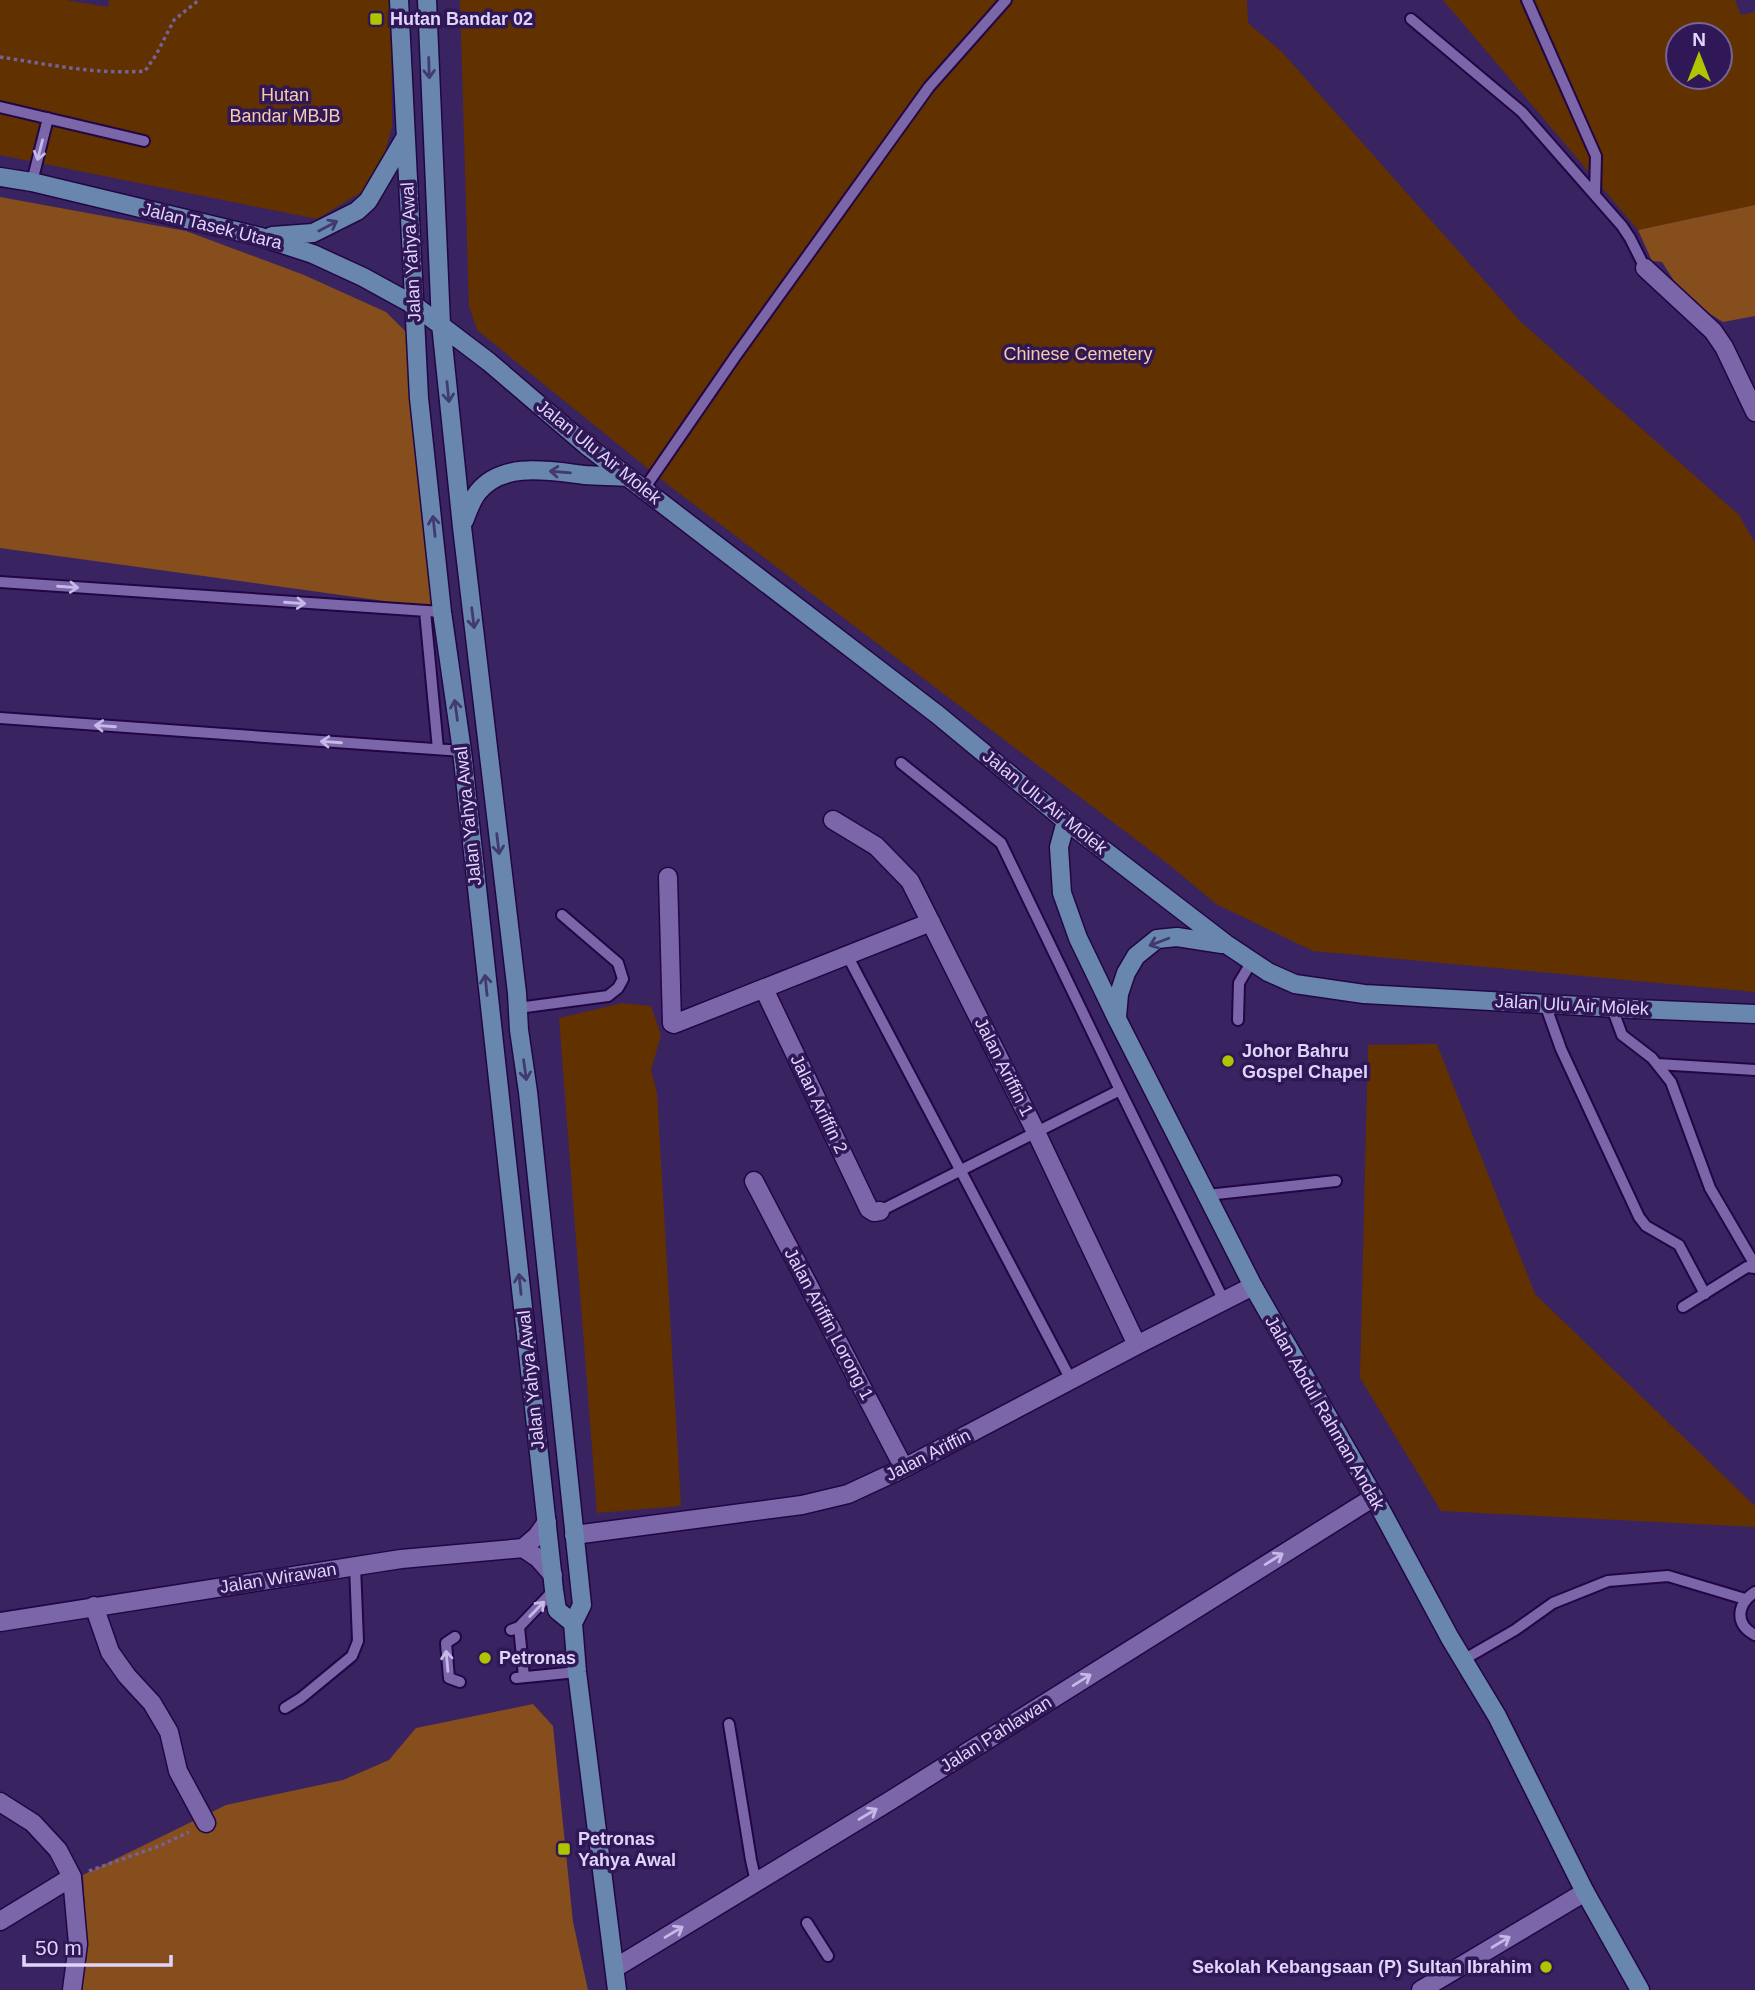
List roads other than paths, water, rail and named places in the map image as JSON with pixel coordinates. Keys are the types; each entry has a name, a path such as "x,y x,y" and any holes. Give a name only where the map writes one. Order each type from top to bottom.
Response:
{"main road":[{"name":"Jalan Yahya Awal","path":"399,0 419,398 440,573 434,611 462,751 557,1610 573,1623"},
{"name":"Jalan Yahya Awal","path":"427,0 441,324 582,1605 573,1623 577,1672 617,1990"},
{"path":"261,237 313,233 357,211 368,201 405,138"},
{"name":"Jalan Tasek Utara","path":"0,177 32,182 261,237 313,254 363,277 414,305 441,324"},
{"name":"Jalan Ulu Air Molek","path":"441,324 586,445 938,715 1066,821 1226,944 1268,972 1295,984 1364,994 1755,1013"},
{"path":"462,527 472,500 479,490 491,480 510,474 527,470 628,477"},
{"name":"Jalan Abdul Rahman Andak","path":"1066,821 1059,847 1062,893 1078,938 1116,1019 1253,1286 1508,1736 1585,1892 1640,1990"},
{"path":"1116,1019 1119,994 1126,973 1136,956 1157,939 1177,937 1226,944"}],"street":[{"path":"1645,268 1713,331 1724,347 1755,412"},
{"name":"Jalan Ariffin 1","path":"833,820 876,846 910,881 1036,1132 1137,1345"},
{"path":"668,877 672,1023 678,1024 931,922"},
{"name":"Jalan Ariffin 2","path":"764,989 869,1209 880,1211"},
{"name":"Jalan Ariffin Lorong 1","path":"754,1181 904,1468"},
{"name":"Jalan Ariffin","path":"574,1535 802,1505 848,1494 904,1468 1253,1286"},
{"name":"Jalan Pahlawan","path":"615,1968 888,1802 1374,1497"},
{"path":"547,1522 537,1536 523,1548 538,1558 554,1582"},
{"name":"Jalan Wirawan","path":"0,1622 401,1559 523,1548"},
{"path":"94,1606 110,1652 127,1676 152,1703 169,1732 178,1771 206,1823"},
{"path":"0,1802 33,1823 58,1850 72,1877 78,1944 72,1990"},
{"path":"0,1921 72,1877"},
{"path":"1421,1990 1585,1892"}],"lane":[{"path":"644,489 929,87 1006,0"},
{"path":"1527,0 1596,156 1595,194"},
{"path":"1411,19 1522,112 1626,232 1645,268"},
{"path":"0,107 144,141"},
{"path":"32,182 48,118"},
{"path":"0,582 434,611 433,749"},
{"path":"0,718 462,751"},
{"path":"901,763 1001,843 1224,1301"},
{"path":"518,1008 608,996 618,988 623,979 618,963 562,915"},
{"path":"847,955 1071,1380"},
{"path":"1238,1020 1239,983 1252,961"},
{"path":"1545,1004 1561,1049 1639,1217 1646,1226 1679,1245 1705,1294"},
{"path":"1612,1008 1622,1035 1657,1064 1671,1082 1710,1188 1755,1266 1747,1267 1683,1307"},
{"path":"1657,1064 1755,1070"},
{"path":"880,1211 1120,1090"},
{"path":"1207,1195 1336,1181"},
{"path":"285,1708 352,1656 358,1641 355,1566"},
{"path":"1463,1660 1516,1630 1553,1603 1608,1581 1668,1576 1750,1596 1741,1608 1741,1617 1744,1626 1755,1635"},
{"path":"554,1582 515,1629 520,1678 577,1672"},
{"path":"455,1637 446,1643 449,1678 460,1682"},
{"path":"729,1724 756,1882"},
{"path":"807,1923 828,1956"}],"place":[{"name":"Hutan Bandar 02","path":"376,19"},
{"name":"Johor Bahru Gospel Chapel","path":"1228,1061"},
{"name":"Petronas","path":"485,1658"},
{"name":"Petronas Yahya Awal","path":"564,1849"},
{"name":"Sekolah Kebangsaan (P) Sultan Ibrahim","path":"1546,1967"}],"park label":[{"name":"Hutan Bandar MBJB","path":"285,105"},
{"name":"Chinese Cemetery","path":"1078,354"}]}
